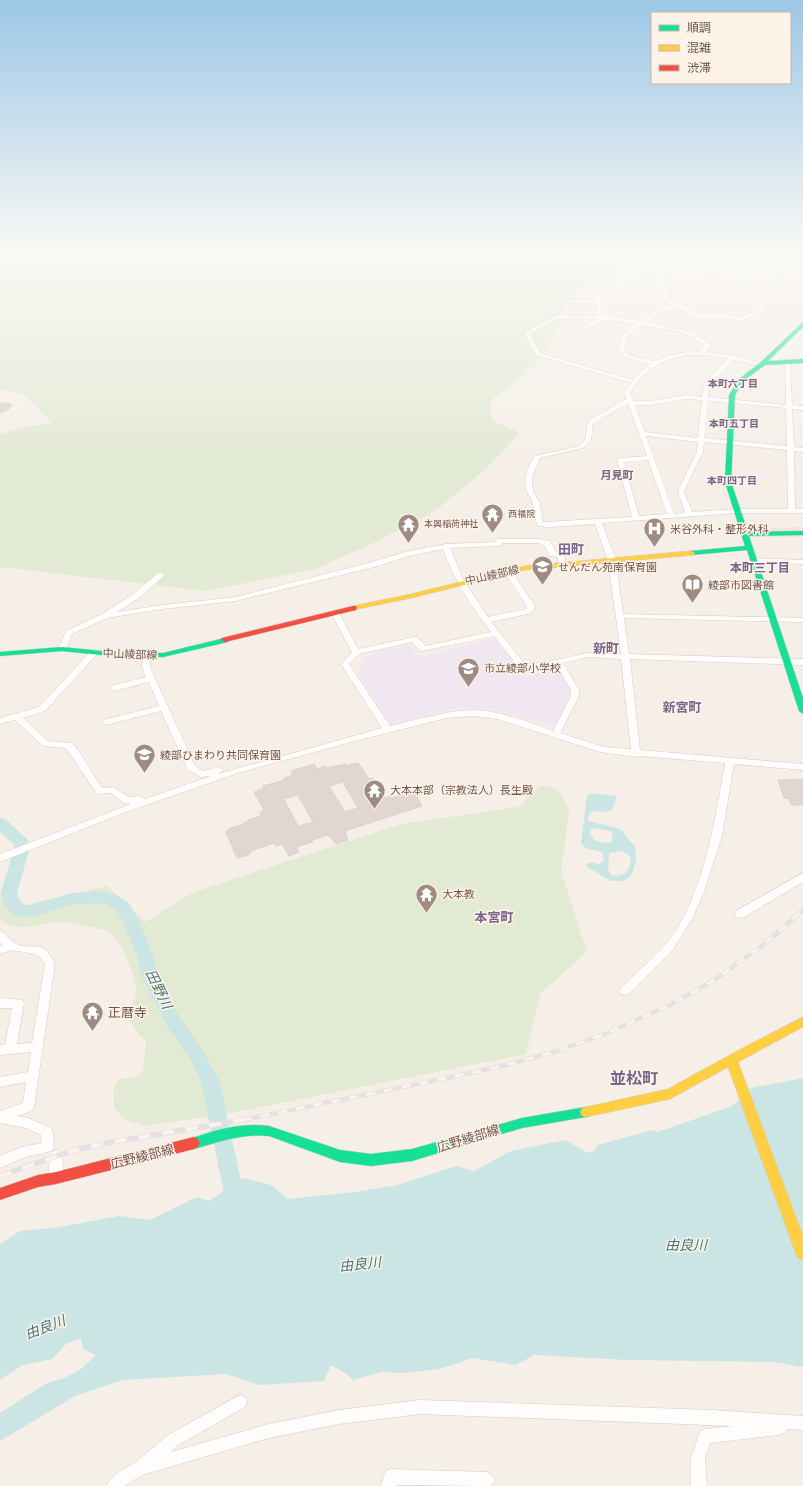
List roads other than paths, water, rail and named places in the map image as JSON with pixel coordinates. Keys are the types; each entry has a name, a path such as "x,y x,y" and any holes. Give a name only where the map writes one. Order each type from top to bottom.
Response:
{"main road":[{"path":"803,324 741,380 732,395 728,482 803,711"},
{"path":"761,363 803,361"},
{"path":"746,534 803,533"},
{"name":"中山綾部線","path":"0,654 62,649 147,656 163,655 339,611 411,596 460,582 525,568 750,548"},
{"name":"広野綾部線","path":"0,1194 38,1181 56,1178 258,1129 269,1131 340,1156 371,1160 412,1155 522,1122 613,1107 670,1094 785,1030 803,1022"},
{"path":"731,1060 803,1254"}],"street":[{"path":"546,322 530,330 526,335 538,354 633,382"},
{"path":"584,327 596,322"},
{"path":"630,322 686,332 707,343 707,346 703,352"},
{"path":"639,324 625,335 621,347 626,356 653,363"},
{"path":"671,515 627,392 633,382 653,363 661,359 703,352 761,363"},
{"path":"689,514 681,491 700,452 706,385 733,357"},
{"path":"788,362 792,511"},
{"path":"803,408 686,398 651,403 630,402 590,422 588,440 581,447 537,457 529,475 528,484 530,492 536,500 538,507 538,520 541,524 549,525 597,520 737,511 803,511"},
{"path":"641,434 803,450"},
{"path":"636,518 620,460 650,458"},
{"path":"597,520 612,560 636,754"},
{"path":"105,616 162,607 236,599 375,564 407,554 446,546 499,544 498,541 538,541 547,543 553,554 560,556 563,564"},
{"path":"446,546 450,561 460,582 523,667 531,668 588,655 803,662"},
{"path":"754,560 803,562"},
{"path":"487,620 529,611 531,606 508,572"},
{"path":"62,649 69,633 105,616 136,596 161,575"},
{"path":"335,613 356,652"},
{"path":"620,616 803,620"},
{"path":"388,730 345,664 356,652 414,639 423,649 497,633"},
{"path":"0,720 32,713 42,709 95,652"},
{"path":"147,656 146,667 191,768 198,774 208,774 220,770 235,771"},
{"path":"555,735 575,696 575,690 558,661"},
{"path":"114,688 151,679"},
{"path":"106,722 164,708"},
{"path":"0,858 123,810 235,771 388,730 447,716 472,713 498,716 603,750 730,762 803,767"},
{"path":"16,717 46,744 69,745 100,792 113,790 127,802 159,797"},
{"path":"625,991 669,947 687,918 699,892 717,836 730,762"},
{"path":"740,914 803,877"},
{"path":"0,935 12,946 44,953 48,957 50,964 28,1106 0,1117"},
{"path":"0,950 12,946"},
{"path":"0,1003 18,1003 5,1050 38,1047"},
{"path":"0,1082 32,1076"},
{"path":"0,1117 28,1123 47,1132 48,1147 22,1153 0,1162"},
{"path":"56,1156 56,1178"},
{"path":"114,1486 173,1440 240,1402"},
{"path":"139,1468 269,1431 339,1417 420,1407 713,1417 803,1423"},
{"path":"699,1486 698,1458 705,1436 779,1428 784,1422"},
{"path":"389,1486 390,1477 487,1480"}],"water":[{"path":"591,793 616,796 617,799 611,811 591,811 588,821 617,828 623,831 627,838 635,846 636,861 633,871 630,877 622,881 611,881 587,867 587,864 590,862 599,864 604,861 602,852 586,848 581,843 587,796","holes":["594,828 611,831 613,837 611,842 604,843 594,840 590,834 591,829","621,851 630,856 631,861 629,869 624,874 616,876 611,875 608,869 609,853"]},
{"name":"由良川","path":"803,1078 803,1367 774,1362 627,1360 534,1355 516,1365 473,1358 440,1369 402,1373 381,1372 353,1380 345,1373 331,1365 324,1381 260,1385 226,1374 122,1380 75,1396 0,1441 0,1413 47,1383 65,1378 81,1369 96,1355 83,1349 81,1338 66,1344 52,1359 23,1365 0,1380 0,1244 20,1231 53,1228 120,1216 150,1220 197,1197 209,1201 243,1178 271,1185 288,1199 355,1192 398,1185 456,1166 474,1171 511,1151 565,1140 588,1153 594,1151 598,1145 652,1130 658,1132 732,1106 751,1088"}],"waterway":[{"name":"田野川","path":"0,823 23,844 9,892 10,900 20,911 31,911 72,899 97,897 111,899 122,906 130,919 145,956 150,977 173,1021 196,1054 210,1080 236,1203"}],"railway":[{"path":"247,1119 494,1068 558,1051 610,1032 672,1004 716,979 767,942 803,910"},
{"path":"0,1176 71,1151 118,1141 247,1119"},
{"path":"243,1120 247,1119"}],"place":[{"name":"西福院","path":"492,534"},
{"name":"本興稲荷神社","path":"409,544"},
{"name":"米谷外科・整形外科","path":"654,548"},
{"name":"せんだん苑南保育園","path":"543,586"},
{"name":"綾部市図書館","path":"693,604"},
{"name":"市立綾部小学校","path":"469,688"},
{"name":"綾部ひまわり共同保育園","path":"144,774"},
{"name":"大本本部（宗教法人）長生殿","path":"375,810"},
{"name":"大本教","path":"427,914"},
{"name":"正暦寺","path":"92,1032"}],"district":[{"name":"本町六丁目","path":"733,383"},
{"name":"本町五丁目","path":"734,423"},
{"name":"月見町","path":"617,475"},
{"name":"本町四丁目","path":"732,480"},
{"name":"田町","path":"571,549"},
{"name":"本町三丁目","path":"760,568"},
{"name":"新町","path":"606,648"},
{"name":"新宮町","path":"682,707"},
{"name":"本宮町","path":"494,917"},
{"name":"並松町","path":"634,1078"}]}
